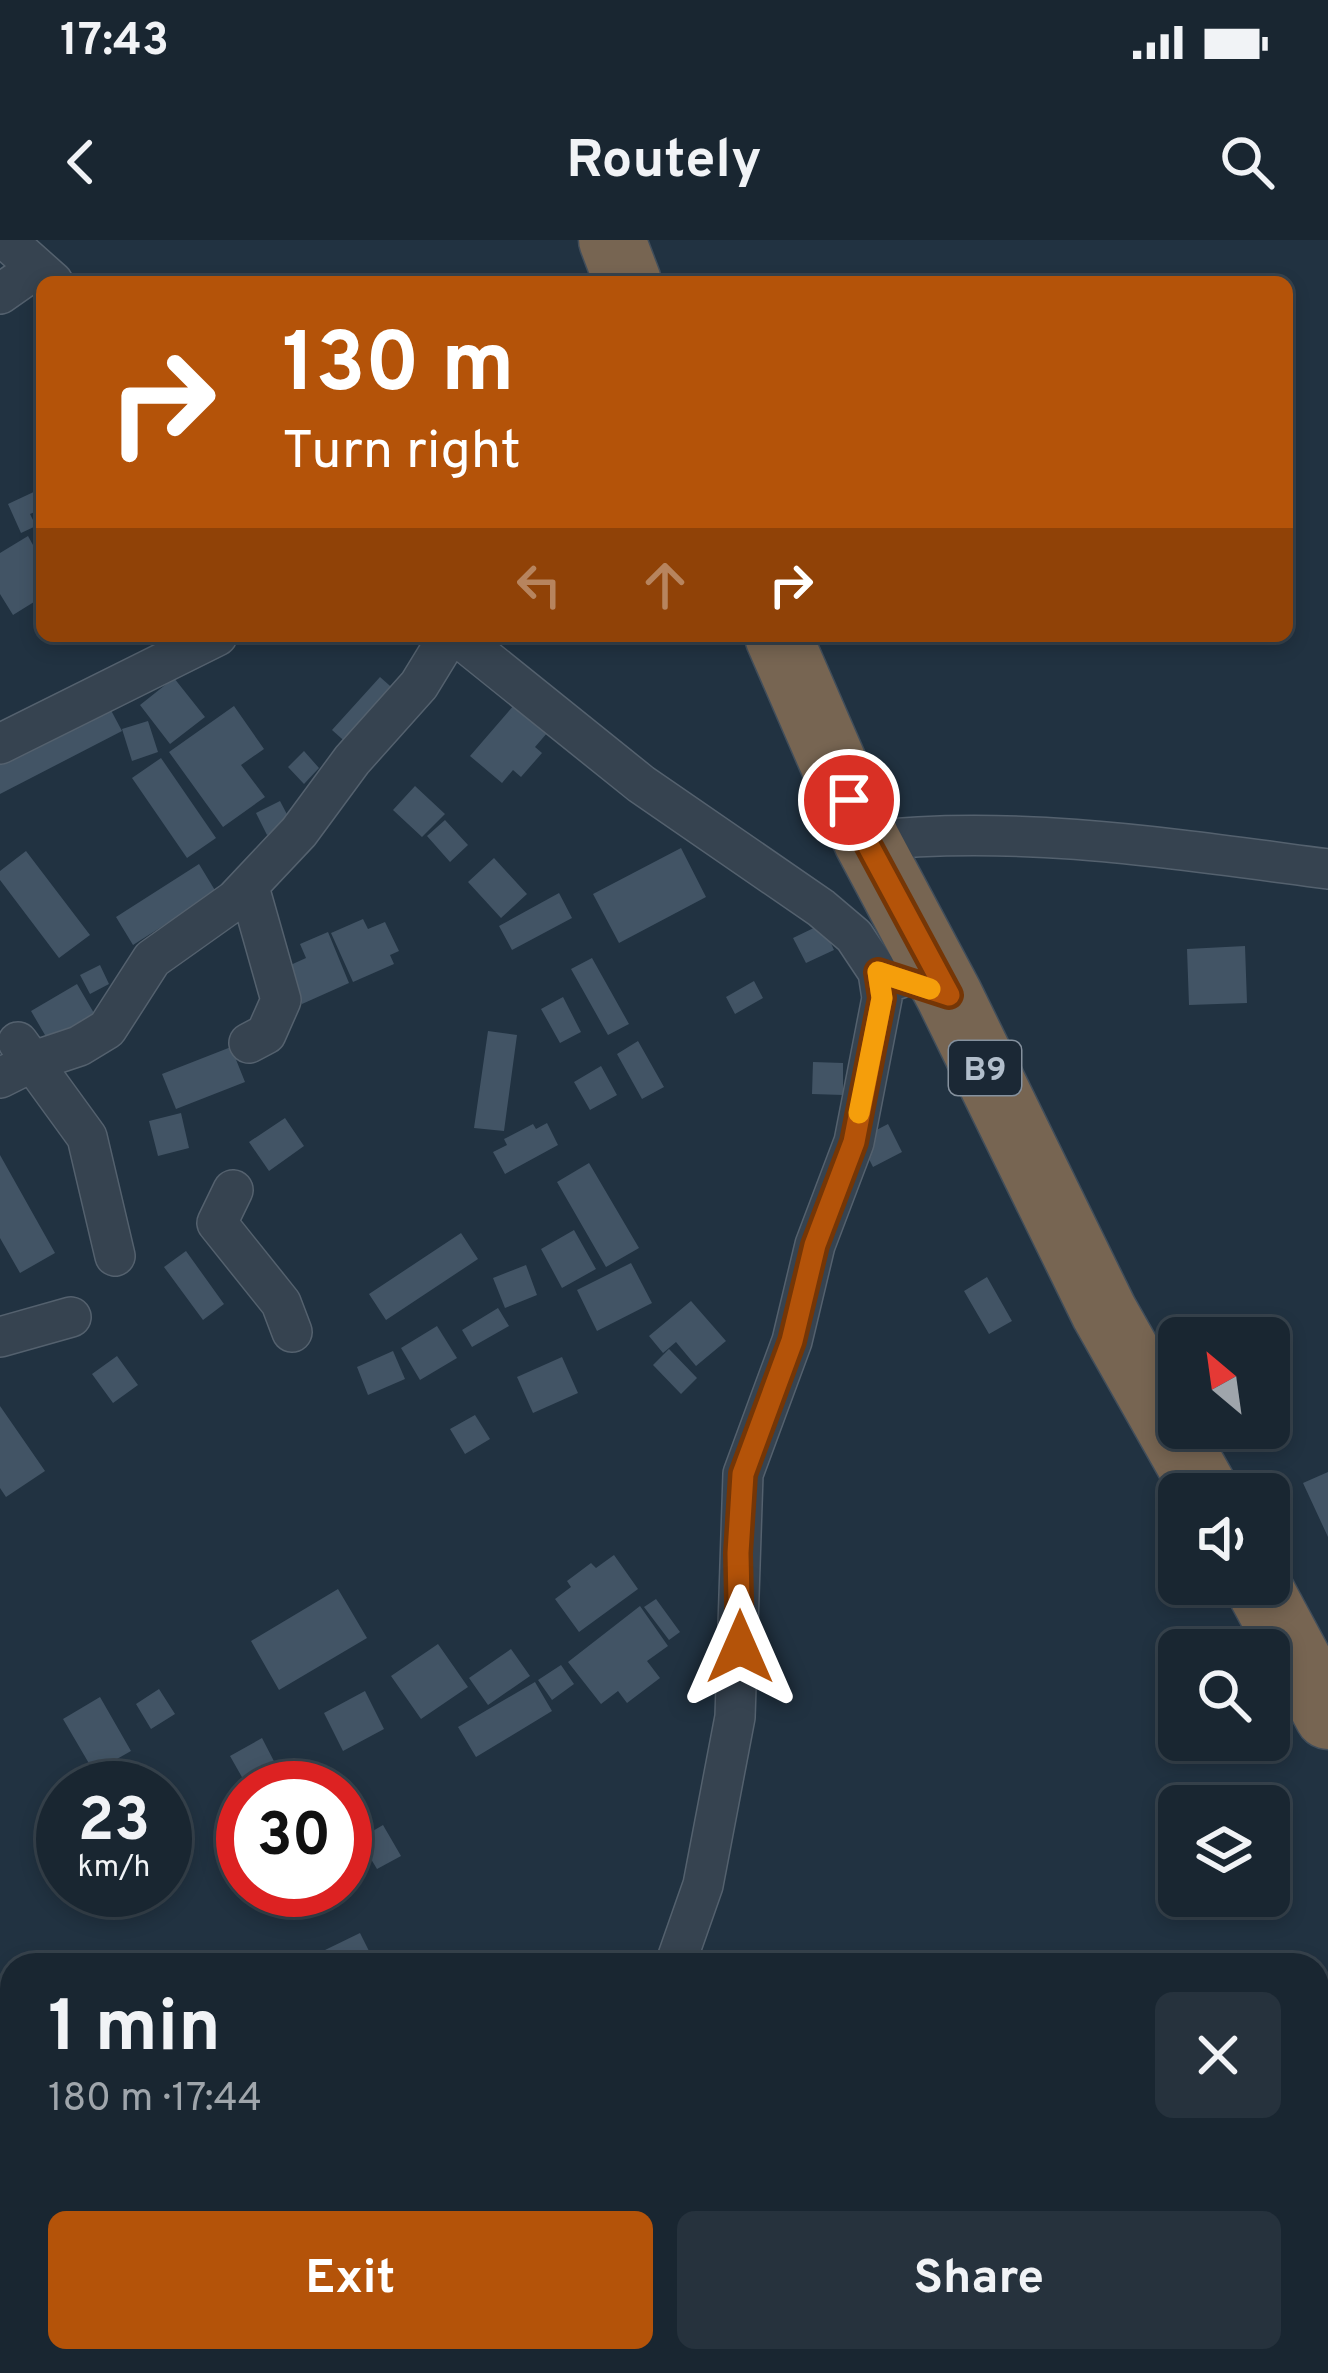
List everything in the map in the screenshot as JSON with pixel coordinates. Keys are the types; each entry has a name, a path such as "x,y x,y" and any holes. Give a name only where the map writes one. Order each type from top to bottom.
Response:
{"highway":[{"path":"612,240 626,276"},
{"name":"B9","path":"781,642 866,841 949,995 1104,1312 1195,1473"},
{"path":"1269,1605 1328,1716"}],"street":[{"path":"6,240 45,275"},
{"path":"0,294 36,279"},
{"path":"0,744 205,642"},
{"path":"115,1256 87,1137 17,1060 80,1046 107,1029 152,959 249,887 449,642"},
{"path":"461,642 641,784 820,908 854,936 878,972 882,998 854,1142 815,1245 792,1341 743,1474 735,1718 703,1885 679,1953"},
{"path":"866,841 939,833 1017,837 1328,868"},
{"path":"249,887 281,1000 266,1034 249,1043"},
{"path":"878,972 949,995"},
{"path":"233,1190 217,1222 281,1304 292,1332"},
{"path":"0,1336 71,1317"}],"building":[{"path":"36,491 36,512 30,514 36,526 21,533 8,504"},
{"path":"28,536 36,543 36,601 13,615 0,594 0,553"},
{"path":"380,677 398,693 350,746 332,730"},
{"path":"174,678 205,717 170,744 140,705"},
{"path":"105,699 122,731 0,794 0,753"},
{"path":"515,704 548,732 535,747 542,753 521,777 513,770 502,783 470,756"},
{"path":"234,706 264,749 241,765 265,797 223,827 169,752"},
{"path":"148,721 158,752 132,761 122,729"},
{"path":"304,751 319,768 304,784 288,767"},
{"path":"161,758 216,838 187,858 132,778"},
{"path":"415,786 445,814 422,837 393,810"},
{"path":"280,801 291,822 267,835 256,813"},
{"path":"445,820 468,845 450,862 427,836"},
{"path":"681,848 706,897 619,943 593,894"},
{"path":"26,851 90,935 59,958 0,880 0,871"},
{"path":"494,858 527,894 501,918 468,882"},
{"path":"199,864 216,892 133,945 116,917"},
{"path":"559,893 572,918 512,950 499,926"},
{"path":"363,919 368,929 385,922 399,951 390,955 394,964 353,982 331,933"},
{"path":"822,924 834,950 806,963 793,938"},
{"path":"328,932 349,983 302,1004 286,967 306,958 300,944"},
{"path":"1245,946 1247,1003 1189,1005 1187,949"},
{"path":"592,958 629,1024 608,1035 571,969"},
{"path":"100,965 109,984 90,994 80,975"},
{"path":"754,981 763,998 735,1014 726,997"},
{"path":"77,984 98,1020 52,1047 31,1011"},
{"path":"563,997 581,1032 560,1043 541,1009"},
{"path":"488,1031 517,1035 504,1131 474,1128"},
{"path":"638,1041 664,1087 642,1099 617,1054"},
{"path":"231,1047 245,1082 176,1109 162,1074"},
{"path":"813,1062 843,1063 843,1095 812,1094"},
{"path":"601,1066 617,1095 590,1110 574,1082"},
{"path":"181,1113 189,1148 158,1156 149,1121"},
{"path":"285,1118 304,1146 269,1171 249,1142"},
{"path":"547,1123 558,1145 505,1174 493,1152 507,1145 504,1139 533,1124 536,1129"},
{"path":"888,1124 902,1152 873,1167 859,1139"},
{"path":"0,1155 55,1253 20,1273 0,1238"},
{"path":"589,1163 639,1248 606,1267 557,1182"},
{"path":"574,1230 596,1269 562,1288 541,1249"},
{"path":"461,1233 478,1259 386,1320 369,1294"},
{"path":"186,1251 224,1304 203,1320 164,1267"},
{"path":"631,1263 652,1303 597,1331 577,1290"},
{"path":"526,1265 537,1295 505,1308 493,1278"},
{"path":"987,1277 1012,1321 989,1334 964,1291"},
{"path":"691,1301 726,1341 696,1366 676,1342 663,1353 649,1336"},
{"path":"498,1308 509,1326 472,1347 462,1330"},
{"path":"437,1326 457,1358 420,1380 401,1348"},
{"path":"669,1349 697,1378 681,1394 653,1365"},
{"path":"393,1351 405,1379 368,1395 357,1367"},
{"path":"117,1356 138,1385 113,1403 92,1374"},
{"path":"562,1357 578,1393 533,1413 517,1377"},
{"path":"0,1406 45,1471 6,1497 0,1488"},
{"path":"475,1415 490,1439 465,1454 450,1429"},
{"path":"1328,1472 1328,1537 1303,1483"},
{"path":"614,1555 638,1589 579,1632 555,1599 571,1587 567,1581 591,1563 596,1568"},
{"path":"338,1589 367,1638 279,1690 251,1641"},
{"path":"656,1599 680,1632 669,1640 644,1607"},
{"path":"640,1606 668,1646 647,1661 660,1678 627,1703 618,1691 601,1704 568,1662"},
{"path":"438,1644 468,1687 421,1719 391,1676"},
{"path":"511,1649 530,1676 488,1705 469,1678"},
{"path":"561,1665 574,1684 552,1700 538,1680"},
{"path":"535,1682 552,1711 476,1757 458,1727"},
{"path":"159,1689 175,1714 151,1729 136,1704"},
{"path":"365,1691 384,1729 343,1751 324,1713"},
{"path":"100,1697 131,1751 113,1761 88,1761 63,1719"},
{"path":"262,1738 274,1761 233,1761 230,1756"},
{"path":"383,1825 401,1856 377,1869 372,1861 372,1831"},
{"path":"360,1933 370,1953 327,1953"}],"slow traffic":[{"path":"859,1113 882,998 878,972 930,989"}],"route":[{"path":"740,1647 738,1553 743,1474 792,1341 815,1245 854,1142 882,998 878,972 949,995 849,800"}]}
